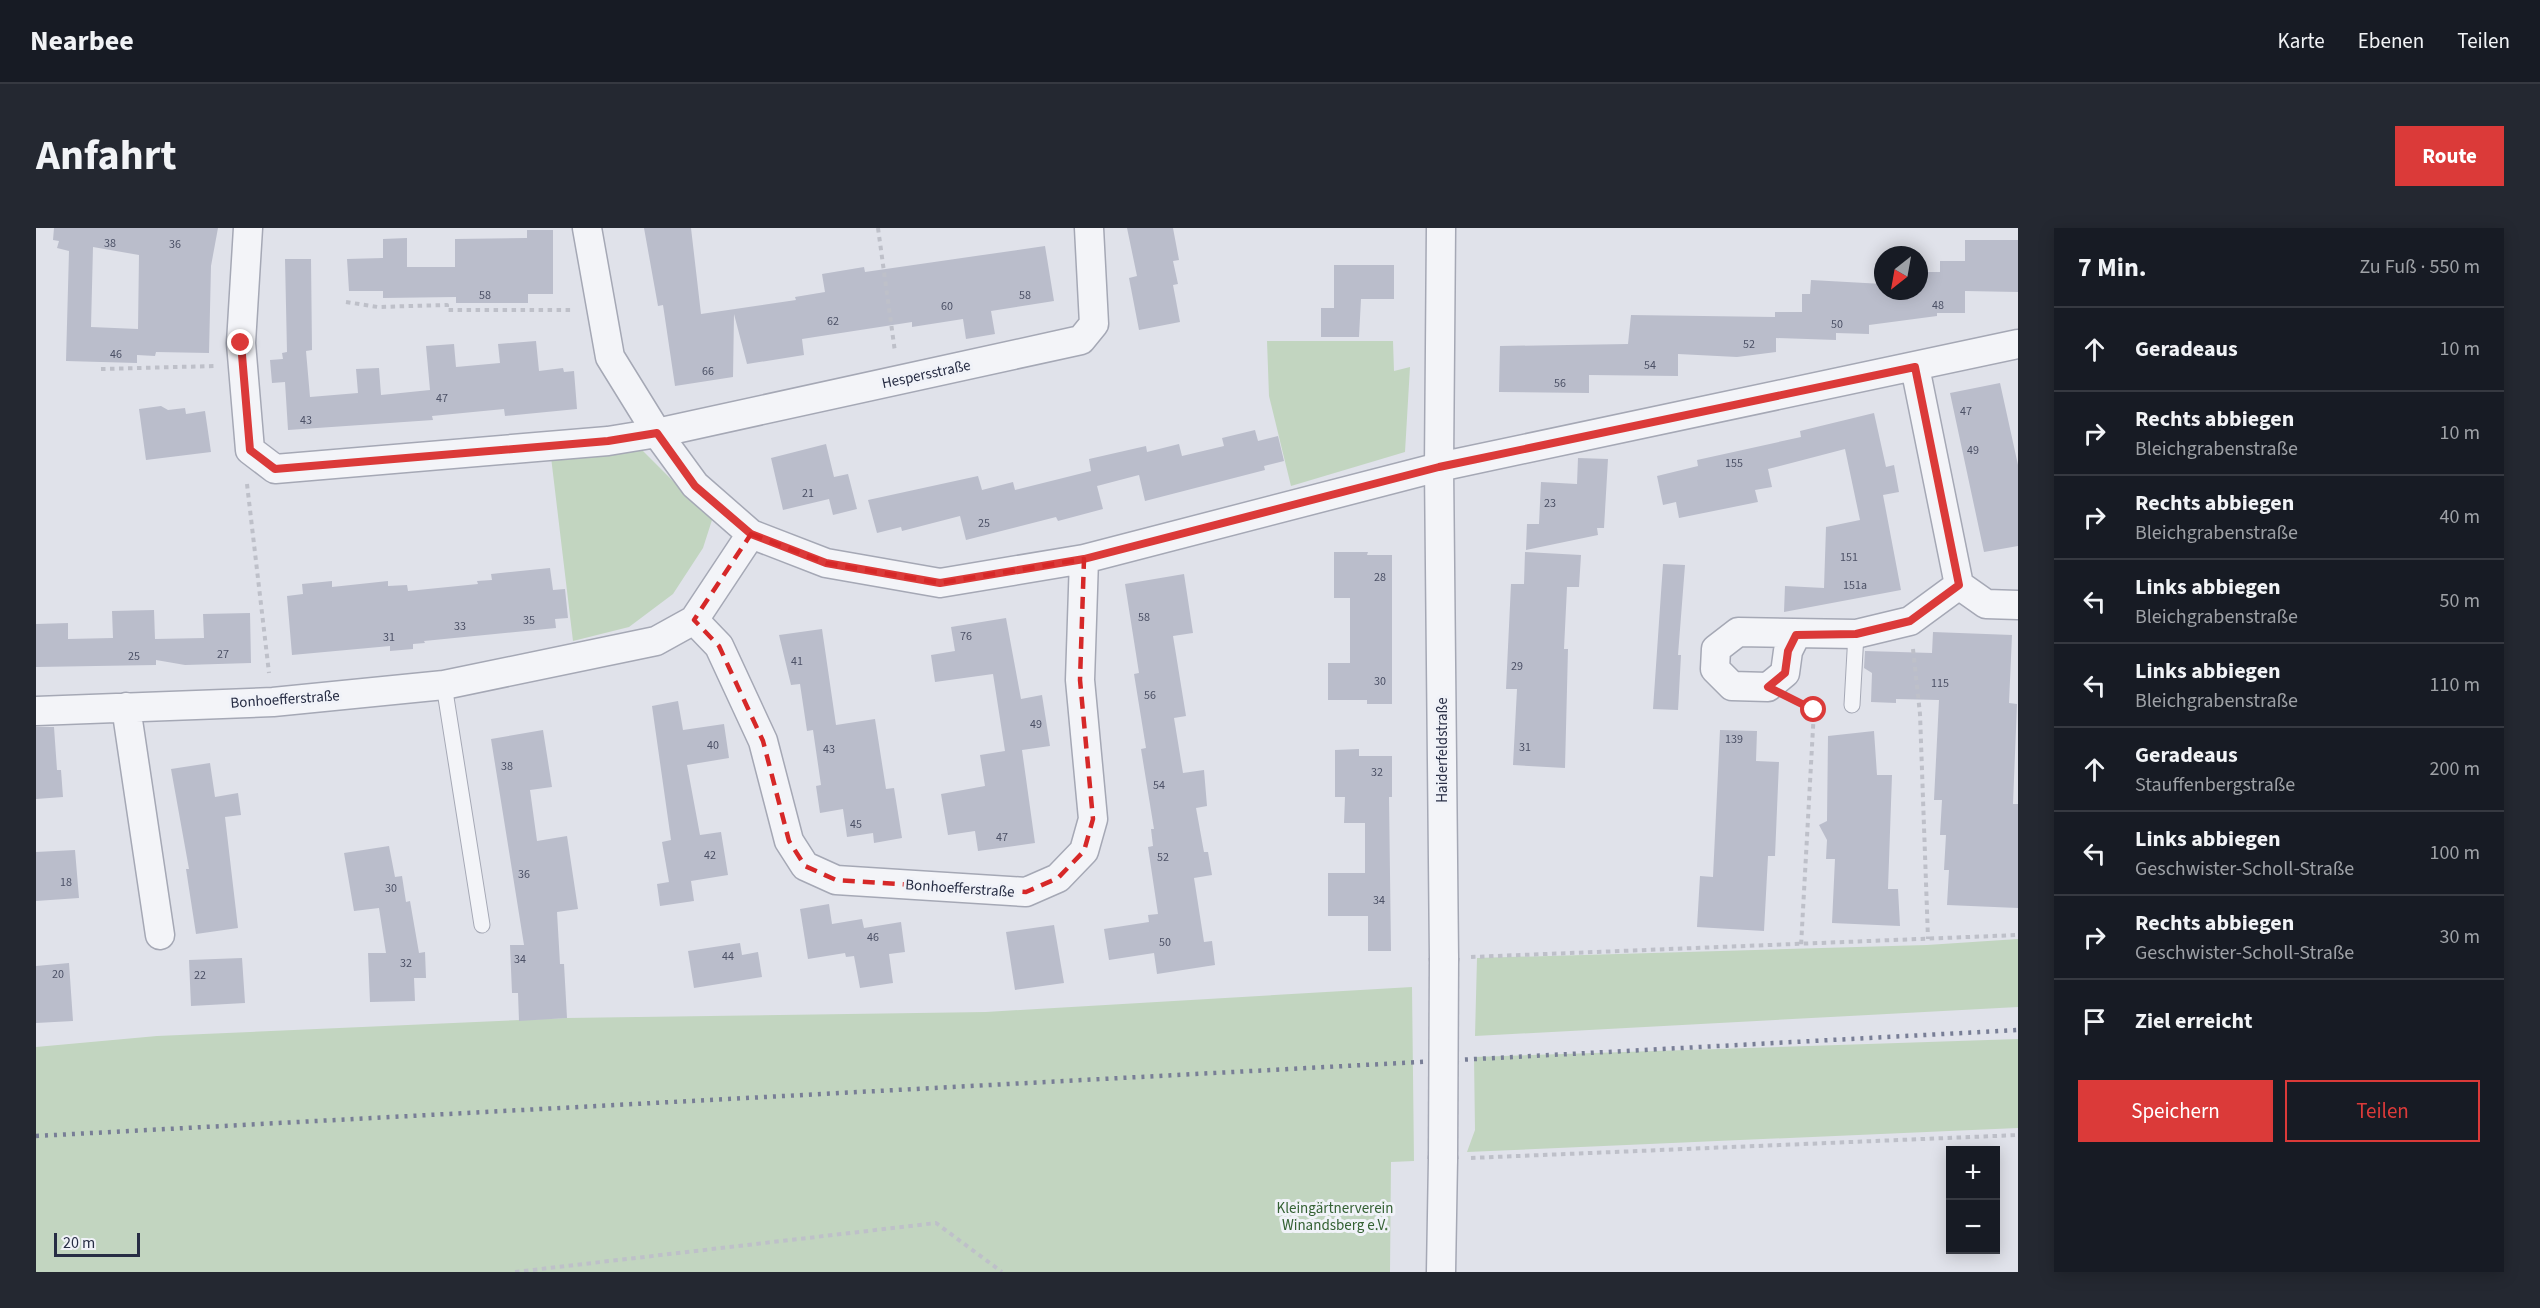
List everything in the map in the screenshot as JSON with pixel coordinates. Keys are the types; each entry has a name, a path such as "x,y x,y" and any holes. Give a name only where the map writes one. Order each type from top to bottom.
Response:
{"street":[{"name":"Hespersstraße","path":"248,228 241,343 250,450 275,469 608,441 657,433 1081,340 1094,324 1089,228"},
{"path":"587,228 610,357 657,433 695,486 751,534 826,563 940,583 1084,559 1439,467 2018,344"},
{"name":"Haiderfeldstraße","path":"1441,228 1439,467 1444,958 1441,1272"},
{"path":"1915,367 1959,585 1986,604 2018,605"},
{"name":"Bonhoefferstraße","path":"36,711 273,702 444,685 656,641 694,620 751,534"},
{"name":"Bonhoefferstraße","path":"694,620 719,646 763,741 789,841 805,866 836,880 1026,892 1058,878 1084,851 1094,819 1080,680 1084,559"},
{"path":"1796,635 1788,651 1785,673 1768,687 1732,686 1715,669 1716,649 1738,632 1796,635 1856,634 1910,621 1959,585"},
{"path":"126,707 160,935"}],"lane":[{"path":"1852,705 1856,634"},
{"path":"444,685 482,925"}],"path":[{"path":"878,228 899,380"},
{"path":"346,302 378,307 447,305 447,310 602,309"},
{"path":"101,369 243,365"},
{"path":"247,477 273,702"},
{"path":"1910,621 1920,714 1928,939"},
{"path":"1768,687 1814,710 1801,946"},
{"path":"1444,958 2018,936"},
{"path":"1443,1159 2018,1135"},
{"path":"515,1272 936,1223 1002,1272"}],"highlighted area":[{"path":"751,534 826,563 940,583 1084,559 1080,680 1093,819 1084,851 1058,878 1026,892 836,880 805,866 789,841 763,741 719,646 694,620"}],"green space":[{"path":"1267,341 1393,341 1394,371 1410,367 1405,452 1291,486 1269,396"},
{"path":"641,449 712,520 703,548 673,594 629,627 573,641 551,457"},
{"path":"2018,939 2018,1007 1475,1036 1477,958 1927,945"},
{"name":"Kleingärtnerverein Winandsberg e.V.","path":"1412,987 1414,1161 1391,1162 1390,1272 36,1272 36,1047 157,1036 567,1018 986,1012"},
{"path":"2018,1039 2018,1128 1467,1152 1475,1130 1474,1057"}],"building":[{"path":"54,228 218,228 211,266 209,353 156,352 155,356 137,355 137,363 66,361 69,251 57,248 59,241 53,240","holes":["93,247 139,255 138,329 91,327"]},
{"path":"644,228 691,228 701,314 796,300 795,297 825,292 822,274 864,267 865,272 1045,246 1054,301 991,311 995,334 966,339 963,319 912,327 912,322 802,339 804,355 747,364 734,314 733,377 675,386 663,305 658,306"},
{"path":"1127,228 1173,228 1179,260 1173,261 1178,284 1173,285 1180,322 1139,330 1129,278 1137,276"},
{"path":"527,230 553,230 553,294 528,294 528,303 456,303 456,297 383,298 383,291 349,291 347,259 383,258 383,239 407,238 407,267 455,267 455,239 527,238"},
{"path":"1965,240 2018,240 2018,292 1965,291 1965,313 1937,313 1937,316 1869,325 1869,334 1836,333 1836,340 1776,338 1776,352 1737,357 1678,354 1678,376 1589,375 1589,393 1499,392 1500,346 1628,344 1631,315 1775,317 1775,312 1802,312 1802,294 1810,294 1811,280 1874,284 1874,300 1928,300 1928,272 1940,272 1940,261 1965,261"},
{"path":"285,259 311,259 312,350 306,351 310,397 358,393 356,369 379,368 381,395 430,390 426,346 454,344 456,367 500,363 498,344 536,341 539,371 563,368 564,372 574,371 577,409 505,416 504,409 432,416 433,420 288,430 285,382 272,383 270,360 283,359 282,353 287,352"},
{"path":"1334,265 1394,265 1394,299 1361,299 1359,337 1321,337 1321,308 1334,308"},
{"path":"2000,383 2018,465 2018,546 1984,552 1950,393"},
{"path":"161,406 168,410 185,408 186,414 205,411 211,452 146,460 139,409"},
{"path":"1874,413 1886,467 1894,465 1899,492 1883,495 1901,590 1784,612 1785,586 1824,588 1826,527 1860,520 1845,449 1768,469 1772,487 1755,490 1758,502 1679,518 1676,502 1663,505 1657,476 1698,466 1697,460 1801,437 1800,431"},
{"path":"1255,430 1258,441 1278,436 1284,461 1264,466 1265,470 1145,501 1139,475 1097,486 1103,509 1058,521 1056,517 966,540 960,516 902,531 901,527 877,533 868,500 978,476 982,490 1013,482 1015,490 1091,471 1089,459 1146,446 1147,452 1179,444 1182,456 1224,446 1222,438"},
{"path":"826,444 834,477 848,474 857,509 833,515 829,499 783,510 771,458"},
{"path":"1578,458 1608,459 1604,528 1597,528 1598,535 1526,550 1527,524 1539,524 1541,482 1577,484"},
{"path":"1334,552 1392,555 1392,704 1367,704 1367,700 1328,700 1328,663 1350,663 1350,598 1334,598"},
{"path":"1525,552 1581,555 1579,587 1567,587 1564,649 1568,649 1565,768 1513,765 1517,689 1506,689 1511,584 1524,584"},
{"path":"1663,564 1685,565 1678,655 1681,655 1678,710 1653,709"},
{"path":"550,568 553,590 565,589 568,618 555,619 556,628 424,641 425,643 413,644 413,649 390,651 390,646 292,655 287,596 303,594 302,584 332,581 332,587 388,581 388,586 407,585 408,591 478,584 477,581 492,580 491,574"},
{"path":"1184,574 1193,633 1173,636 1186,716 1174,718 1183,773 1204,770 1207,806 1196,808 1204,852 1208,852 1212,875 1194,878 1204,942 1212,941 1215,965 1157,974 1154,953 1109,960 1104,929 1149,922 1148,915 1158,914 1148,847 1153,846 1151,829 1154,829 1141,749 1146,748 1134,674 1139,673 1125,584"},
{"path":"154,610 155,639 204,638 203,614 250,613 251,663 185,665 156,660 156,665 36,667 36,624 68,623 68,639 113,638 112,611"},
{"path":"1006,618 1021,699 1042,695 1050,746 1022,750 1035,843 978,851 975,831 948,835 941,794 985,786 980,755 1005,751 993,674 935,682 931,655 955,651 951,627"},
{"path":"822,629 836,725 875,719 886,789 894,788 902,838 874,843 873,833 847,837 843,809 820,813 816,786 821,785 813,730 807,731 800,684 791,685 779,635"},
{"path":"1933,632 2012,635 2009,703 2017,704 2013,804 2018,804 2018,908 1947,905 1949,870 1944,870 1946,835 1940,835 1942,800 1934,800 1939,700 1896,699 1896,703 1871,702 1872,673 1864,668 1865,651 1932,653"},
{"path":"678,701 683,730 724,724 729,758 687,765 700,835 721,832 728,875 691,881 694,901 660,906 657,884 669,882 662,842 671,840 652,706"},
{"path":"36,727 54,727 57,770 61,770 63,797 36,799"},
{"path":"543,730 552,787 530,790 537,841 567,836 578,909 557,912 560,964 564,964 567,1018 519,1021 518,993 512,993 510,945 524,945 491,739"},
{"path":"1720,730 1757,731 1756,761 1779,762 1775,856 1768,856 1764,931 1697,927 1700,876 1713,877"},
{"path":"1874,731 1877,775 1892,775 1888,889 1898,889 1900,926 1832,923 1835,859 1826,859 1827,840 1819,825 1827,821 1828,736"},
{"path":"1359,749 1359,756 1392,756 1392,797 1389,797 1391,951 1368,951 1368,916 1328,916 1328,873 1365,873 1365,823 1344,823 1345,797 1335,797 1335,750"},
{"path":"210,763 215,797 238,793 241,815 225,817 238,928 196,934 186,869 189,869 171,769"},
{"path":"389,846 395,877 402,876 406,902 410,901 419,953 425,952 426,978 414,978 415,1001 370,1002 368,953 386,953 379,908 354,911 344,853"},
{"path":"75,850 79,898 36,901 36,852"},
{"path":"829,904 832,924 862,919 864,928 901,922 905,952 889,954 893,983 860,988 854,956 846,957 845,953 808,959 800,909"},
{"path":"1054,925 1064,983 1015,990 1006,932"},
{"path":"740,943 742,955 758,952 762,977 694,988 688,951"},
{"path":"242,958 245,1003 191,1006 189,960"},
{"path":"69,963 73,1021 36,1023 36,966"}],"railway":[{"path":"36,1136 2018,1030"}],"route":[{"path":"241,343 250,450 275,469 608,441 657,433 695,486 751,534 826,563 940,583 1084,559 1406,478 1439,467 1915,367 1959,585 1910,621 1856,634 1796,635 1788,651 1785,673 1768,687 1814,710"}]}
